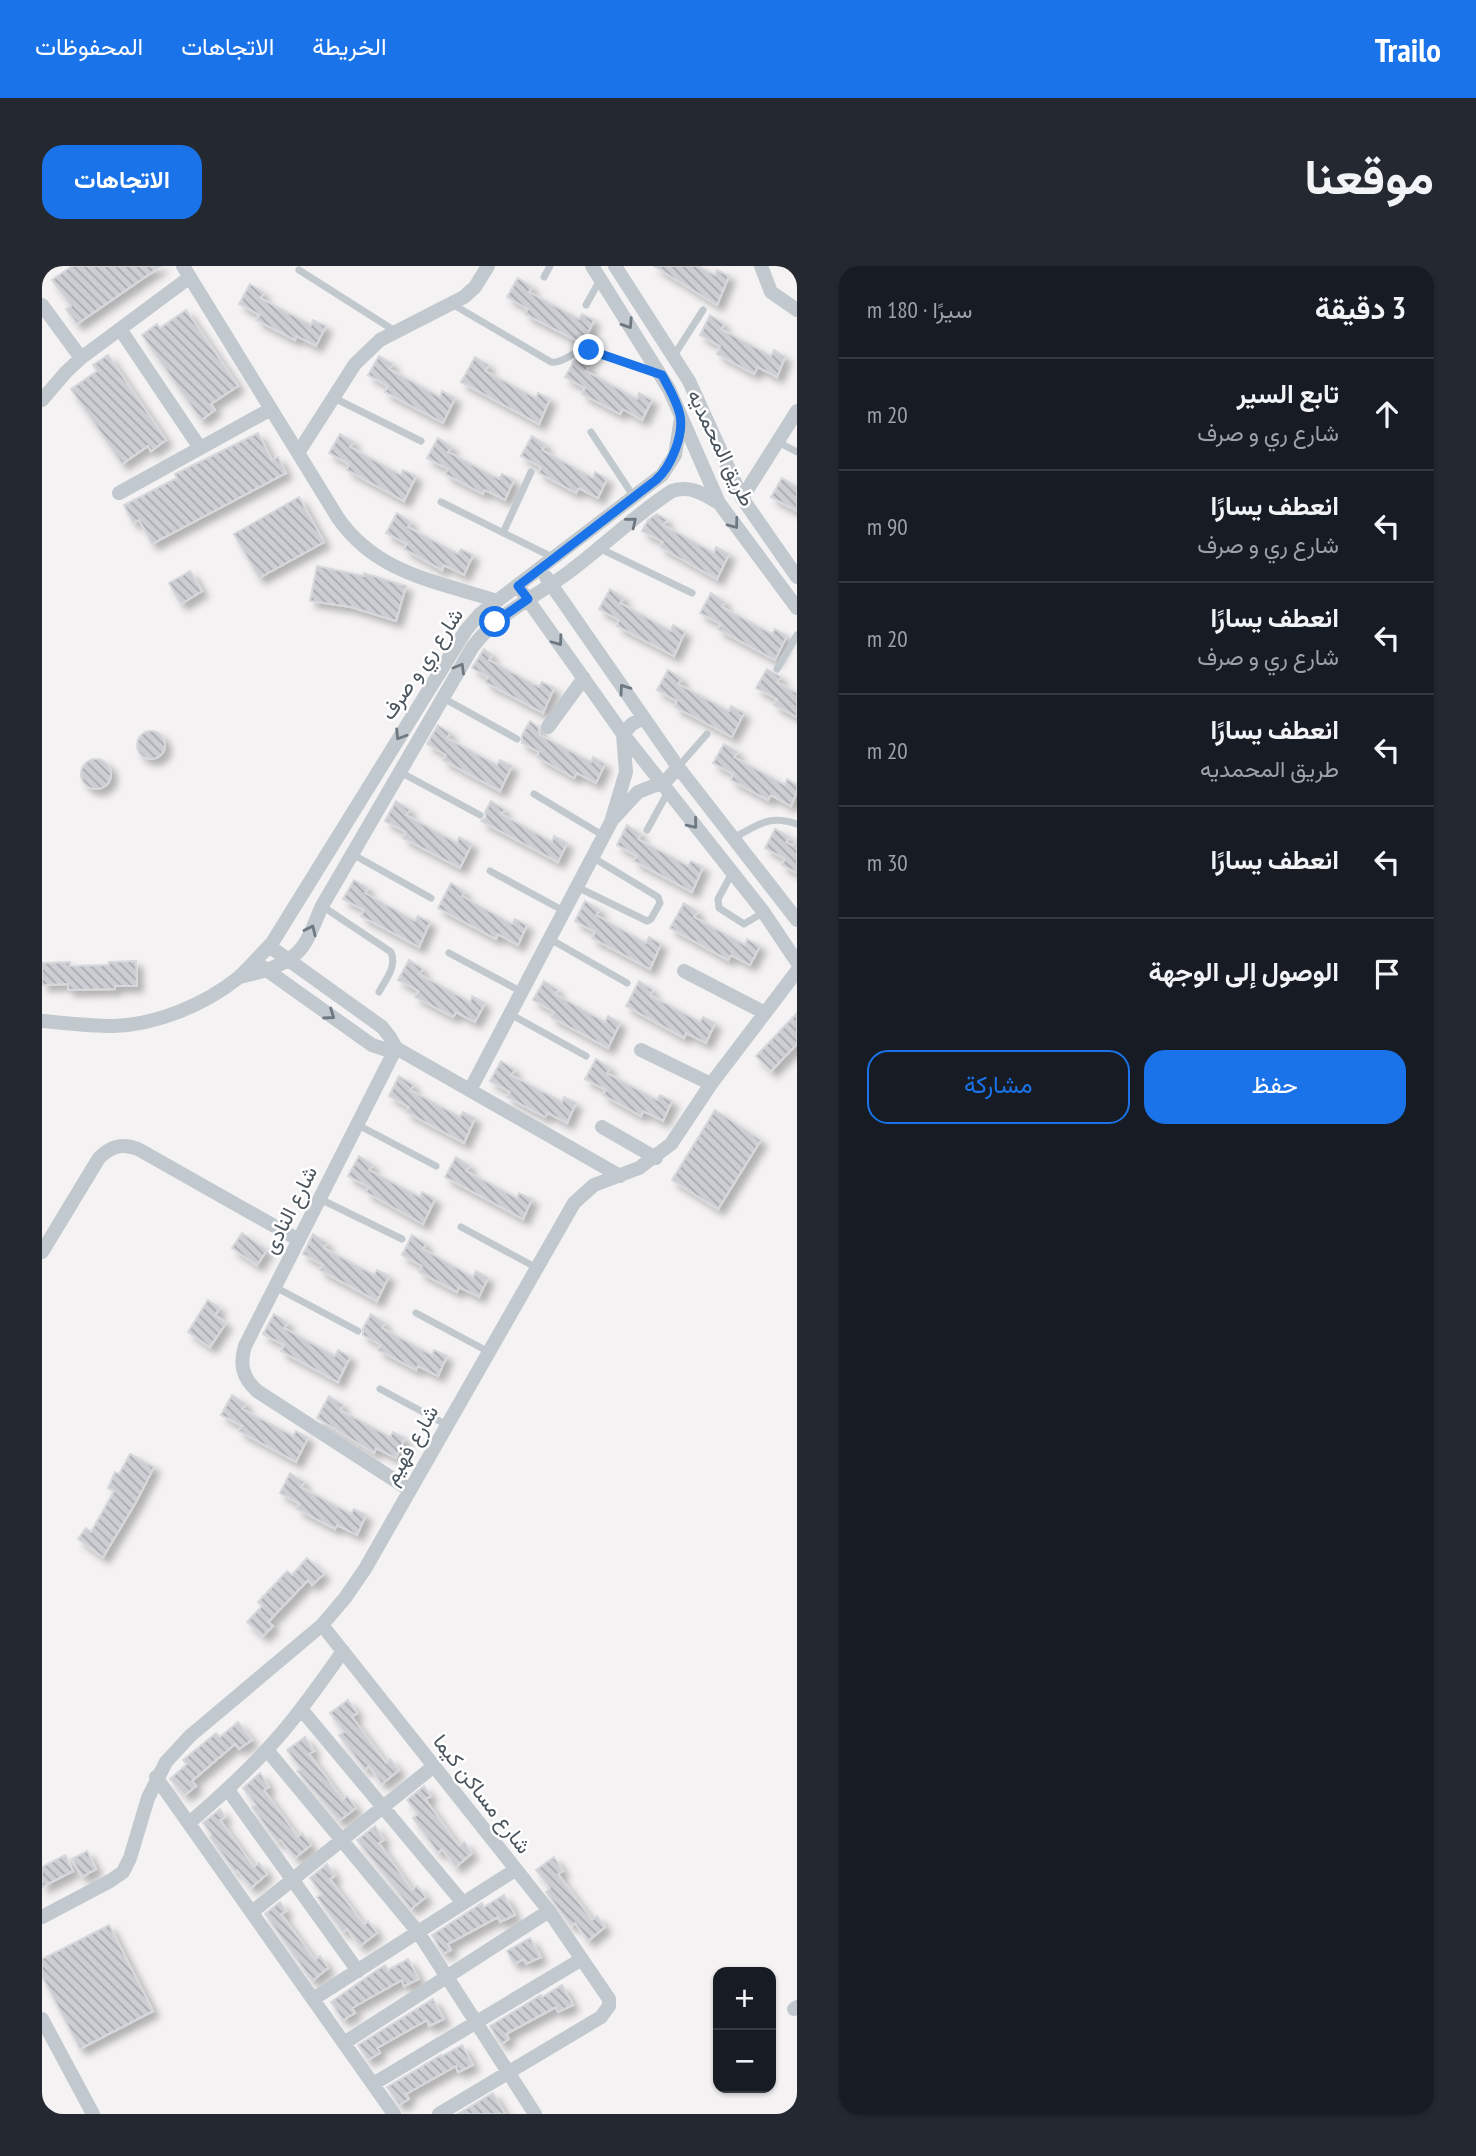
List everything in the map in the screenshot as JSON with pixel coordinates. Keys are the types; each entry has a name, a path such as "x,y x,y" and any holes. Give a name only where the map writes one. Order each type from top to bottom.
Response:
{"street":[{"path":"298,453 366,351 396,331 452,304 475,287 488,266"},
{"name":"طريق المحمديه","path":"592,266 662,375 719,503 797,608"},
{"path":"761,266 771,292 797,310"},
{"name":"طريق المحمديه","path":"620,268 695,393 742,498 797,577"},
{"path":"42,400 81,358 187,272 348,533 374,557 407,572 497,601"},
{"path":"42,305 81,358"},
{"path":"120,329 200,448"},
{"path":"119,493 271,409"},
{"path":"742,498 797,411"},
{"name":"شارع ري و صرف","path":"42,1021 114,1026 146,1021 177,1012 238,978 270,946 459,638 497,601 668,469 675,455 681,418"},
{"path":"702,465 721,455"},
{"name":"شارع ري و صرف","path":"238,978 267,970 297,954 304,945 322,906 352,854 472,648 486,630 672,491 696,490 719,503"},
{"path":"540,569 678,767 797,920"},
{"path":"518,586 623,734 764,912 797,962"},
{"path":"548,727 584,678"},
{"path":"470,1090 611,822 626,772 623,734 632,724 644,718"},
{"path":"664,788 678,767"},
{"path":"611,822 638,792 647,787 664,788"},
{"path":"270,946 382,1027 396,1048 620,1176"},
{"path":"254,961 372,1045 383,1049 396,1048"},
{"path":"684,971 765,1013"},
{"name":"شارع فهيم","path":"42,1917 122,1872 130,1858 156,1777 177,1748 322,1625 355,1584 574,1203 594,1185 620,1176 656,1158 671,1144 711,1084 797,971"},
{"name":"شارع النادى","path":"396,1048 242,1356 244,1376 257,1391 410,1490"},
{"path":"641,1050 711,1084"},
{"path":"602,1127 656,1158"},
{"path":"42,1252 99,1158 113,1147 121,1145 138,1149 299,1240"},
{"name":"شارع مساكن كيما","path":"322,1625 549,1911 606,1993 609,2006 601,2017 509,2072"},
{"path":"189,1823 228,1790 267,1750 343,1651"},
{"path":"301,1709 463,1903"},
{"path":"267,1750 418,1932 535,2114"},
{"path":"252,1912 434,1766"},
{"path":"156,1777 394,2114"},
{"path":"228,1790 358,1971"},
{"path":"313,1999 516,1870"},
{"path":"344,2043 549,1911"},
{"path":"373,2084 582,1959"},
{"path":"42,2019 93,2114"},
{"path":"439,2114 509,2072"}],"lane":[{"path":"544,277 550,266"},
{"path":"299,270 396,331"},
{"path":"586,305 600,279"},
{"path":"452,304 551,362 558,362 580,350 586,350 662,375"},
{"path":"673,357 703,310"},
{"path":"333,398 421,441"},
{"path":"591,432 634,497"},
{"path":"778,442 797,452"},
{"path":"503,533 531,472"},
{"path":"441,502 554,558"},
{"path":"599,548 692,593"},
{"path":"777,669 797,635"},
{"path":"443,698 517,739"},
{"path":"678,767 707,734"},
{"path":"400,772 480,815"},
{"path":"648,830 664,788"},
{"path":"534,794 604,836"},
{"path":"733,838 773,819 797,824"},
{"path":"352,854 431,898"},
{"path":"577,887 647,921 660,903 658,897 592,857"},
{"path":"489,871 564,911"},
{"path":"732,873 718,899 719,908 744,924 764,912"},
{"path":"322,906 391,952 392,968 379,992"},
{"path":"550,939 628,984"},
{"path":"449,953 522,992"},
{"path":"510,1014 586,1056"},
{"path":"357,1124 436,1166"},
{"path":"320,1198 402,1239"},
{"path":"461,1227 538,1268"},
{"path":"275,1287 358,1331"},
{"path":"416,1313 489,1352"},
{"path":"380,1389 447,1425"}],"building":[{"path":"72,266 161,266 77,324 66,309 71,306 52,280"},
{"path":"654,266 698,266 715,275 717,270 729,276 717,305"},
{"path":"518,278 532,287 529,292 579,319 582,314 594,320 583,344 525,314 528,309 507,297"},
{"path":"250,284 264,293 260,298 311,325 313,320 326,326 316,346 297,336 295,340 256,320 260,315 239,304"},
{"path":"186,310 238,386 211,404 215,410 201,420 142,335 157,324 160,328"},
{"path":"710,315 724,324 721,329 771,356 774,350 785,357 777,377 758,367 754,374 717,354 720,346 700,335"},
{"path":"108,355 166,440 151,451 148,446 122,464 71,389 97,371 93,365"},
{"path":"379,356 393,364 389,369 440,397 442,391 455,398 443,423 385,392 388,386 368,375"},
{"path":"475,357 489,365 485,371 536,398 538,393 550,399 539,424 461,382"},
{"path":"577,359 590,366 586,371 637,399 639,393 652,400 642,420 623,409 620,414 582,394 585,388 565,377"},
{"path":"258,433 272,460 278,457 286,473 152,544 139,520 133,523 124,505 177,478 175,474"},
{"path":"340,434 354,442 350,447 401,475 403,470 416,476 404,501 347,470 349,464 329,453"},
{"path":"532,436 546,445 542,450 593,478 595,472 607,479 598,498 579,488 576,493 539,473 541,467 521,456"},
{"path":"438,438 452,447 448,452 499,479 502,474 514,480 505,500 485,490 483,494 445,474 448,469 427,458"},
{"path":"782,478 797,487 797,511 771,497"},
{"path":"299,497 324,542 259,578 234,534"},
{"path":"397,513 411,522 408,527 458,554 461,549 473,555 464,575 444,565 442,570 404,549 407,544 386,533"},
{"path":"657,514 667,520 663,525 714,553 716,547 729,554 717,579 660,547 663,542 642,531 648,520"},
{"path":"317,566 364,576 364,573 406,586 396,621 351,607 310,601"},
{"path":"190,571 202,591 181,604 169,583"},
{"path":"610,589 624,598 620,603 671,631 673,625 685,632 674,656 617,626 619,620 599,609"},
{"path":"711,593 725,602 722,607 772,634 775,629 787,636 775,660 718,629 721,624 700,613"},
{"path":"484,649 492,655 489,660 539,687 542,682 554,688 543,713 485,682 488,677 472,668"},
{"path":"767,669 781,677 777,682 797,693 797,717 774,705 777,699 756,688"},
{"path":"668,670 682,679 678,684 729,711 731,706 744,713 732,737 675,707 677,701 657,690"},
{"path":"530,721 538,727 540,735 591,762 593,757 605,764 596,783 577,773 574,778 537,757 539,752 522,743 522,735"},
{"path":"438,725 450,733 447,738 497,765 500,760 512,766 500,791 443,760 446,755 427,744"},
{"path":"151,731 161,735 165,745 161,755 151,759 141,755 137,745 141,735"},
{"path":"724,744 738,752 734,757 785,785 787,779 797,785 791,806 771,795 768,800 731,780 733,774 713,763"},
{"path":"96,759 107,763 111,774 107,785 96,789 85,785 81,774 85,763"},
{"path":"396,801 410,810 406,815 457,843 459,837 472,844 460,868 403,838 406,832 385,821"},
{"path":"491,801 505,810 501,814 552,842 554,836 567,843 558,862 481,821 486,817 485,812"},
{"path":"627,825 641,834 638,839 688,866 691,861 703,867 692,892 634,861 637,856 617,845"},
{"path":"775,829 790,837 786,842 793,846 797,839 797,873 782,865 785,859 765,848"},
{"path":"354,880 368,888 365,893 415,921 418,916 430,922 419,947 361,916 364,910 343,899"},
{"path":"451,883 465,892 462,896 512,924 515,919 527,925 518,945 498,934 496,939 438,908"},
{"path":"585,901 600,910 596,915 646,943 649,937 661,944 650,969 592,938 595,932 575,921"},
{"path":"684,903 698,912 694,917 745,945 747,939 760,946 750,965 731,955 728,960 670,928"},
{"path":"409,960 423,969 419,974 470,1002 472,996 485,1003 475,1022 456,1012 453,1017 415,997 419,991 398,980"},
{"path":"136,961 137,986 68,990 68,984 42,985 42,963 70,962 70,966"},
{"path":"544,981 558,990 555,994 605,1022 608,1016 620,1023 608,1048 551,1017 554,1012 533,1000"},
{"path":"639,981 653,990 650,995 700,1022 703,1017 715,1023 706,1043 686,1033 684,1038 626,1006"},
{"path":"797,1013 797,1044 771,1071 756,1056"},
{"path":"596,1059 610,1068 607,1073 657,1100 660,1095 672,1101 663,1121 643,1111 641,1116 603,1095 606,1090 585,1079"},
{"path":"501,1061 515,1070 511,1075 562,1102 564,1097 576,1103 567,1123 548,1113 545,1117 507,1097 510,1092 490,1081"},
{"path":"399,1076 414,1085 410,1090 460,1117 463,1112 475,1118 464,1143 406,1112 409,1107 389,1096"},
{"path":"715,1110 761,1140 718,1209 672,1180"},
{"path":"359,1156 373,1165 369,1170 420,1197 422,1192 435,1199 423,1224 366,1192 369,1187 348,1176"},
{"path":"456,1157 470,1166 466,1171 517,1198 519,1193 532,1199 523,1219 445,1177"},
{"path":"242,1233 267,1250 257,1265 232,1248"},
{"path":"313,1234 327,1243 324,1248 374,1275 377,1270 389,1276 377,1301 320,1270 323,1265 303,1254"},
{"path":"412,1235 426,1244 423,1249 473,1277 476,1271 488,1278 479,1297 459,1287 457,1292 419,1272 422,1266 402,1255"},
{"path":"208,1300 220,1308 215,1315 226,1323 210,1347 188,1332"},
{"path":"274,1314 288,1323 284,1328 335,1356 338,1350 350,1357 338,1382 281,1351 284,1345 263,1334"},
{"path":"371,1314 385,1323 382,1328 432,1355 434,1350 447,1356 438,1376 418,1366 416,1370 378,1350 381,1345 363,1335 363,1328"},
{"path":"232,1395 246,1404 242,1409 293,1436 296,1431 308,1438 296,1462 239,1431 242,1426 221,1415"},
{"path":"329,1396 343,1405 340,1410 390,1437 393,1432 405,1438 396,1458 376,1448 374,1453 317,1418"},
{"path":"130,1454 154,1467 103,1557 78,1539 86,1528 91,1532 114,1491 108,1488 115,1472 119,1474"},
{"path":"290,1473 304,1482 301,1487 351,1514 354,1509 366,1515 357,1535 337,1525 335,1529 297,1509 300,1504 280,1493"},
{"path":"307,1558 324,1574 312,1585 308,1580 268,1622 273,1626 263,1636 247,1622 262,1606 258,1602 287,1571 292,1575"},
{"path":"348,1700 357,1713 352,1717 386,1763 390,1759 399,1770 382,1784 369,1766 365,1770 339,1735 344,1732 330,1713"},
{"path":"238,1722 252,1740 239,1749 235,1744 192,1781 196,1786 185,1795 170,1779 187,1764 183,1760 216,1733 220,1737"},
{"path":"305,1737 314,1751 309,1754 343,1800 347,1796 356,1808 339,1821 297,1771 301,1769 287,1750"},
{"path":"260,1773 269,1787 264,1790 298,1837 302,1833 311,1845 295,1858 281,1840 277,1842 252,1807 256,1805 243,1788"},
{"path":"424,1786 431,1796 425,1799 459,1846 464,1842 472,1853 456,1867 442,1849 438,1853 413,1818 418,1814 407,1800"},
{"path":"220,1809 225,1817 220,1820 254,1867 259,1863 267,1874 251,1888 237,1870 235,1872 203,1823"},
{"path":"375,1826 384,1840 379,1843 412,1890 417,1886 426,1897 411,1909 357,1840"},
{"path":"87,1851 96,1869 82,1877 72,1859"},
{"path":"65,1855 73,1871 42,1887 42,1867"},
{"path":"554,1857 563,1871 558,1874 592,1920 597,1916 605,1927 588,1941 575,1923 571,1926 546,1892 550,1888 536,1870"},
{"path":"327,1864 335,1876 330,1879 364,1925 368,1921 377,1933 360,1946 347,1929 343,1932 317,1897 322,1894 310,1878"},
{"path":"504,1895 515,1915 500,1922 498,1917 448,1944 451,1950 443,1954 432,1935 482,1903 484,1907"},
{"path":"280,1902 286,1911 281,1914 315,1960 320,1956 328,1968 312,1981 265,1914"},
{"path":"109,1925 153,2011 80,2049 42,1976 42,1959"},
{"path":"530,1938 541,1957 526,1964 524,1959 514,1964 507,1951"},
{"path":"408,1959 419,1979 404,1986 402,1980 352,2008 355,2013 343,2020 331,2002 385,1965 388,1970"},
{"path":"562,1985 573,2005 558,2012 556,2007 506,2034 509,2039 501,2044 490,2026"},
{"path":"433,1999 444,2019 429,2026 427,2020 377,2048 380,2053 368,2060 358,2045"},
{"path":"462,2045 473,2065 458,2072 456,2066 406,2094 409,2099 399,2105 387,2087"},
{"path":"493,2093 505,2114 458,2114"}],"route":[{"path":"495,622 528,599 518,586 656,480 668,469 675,455 681,418 662,375 589,350"}]}
